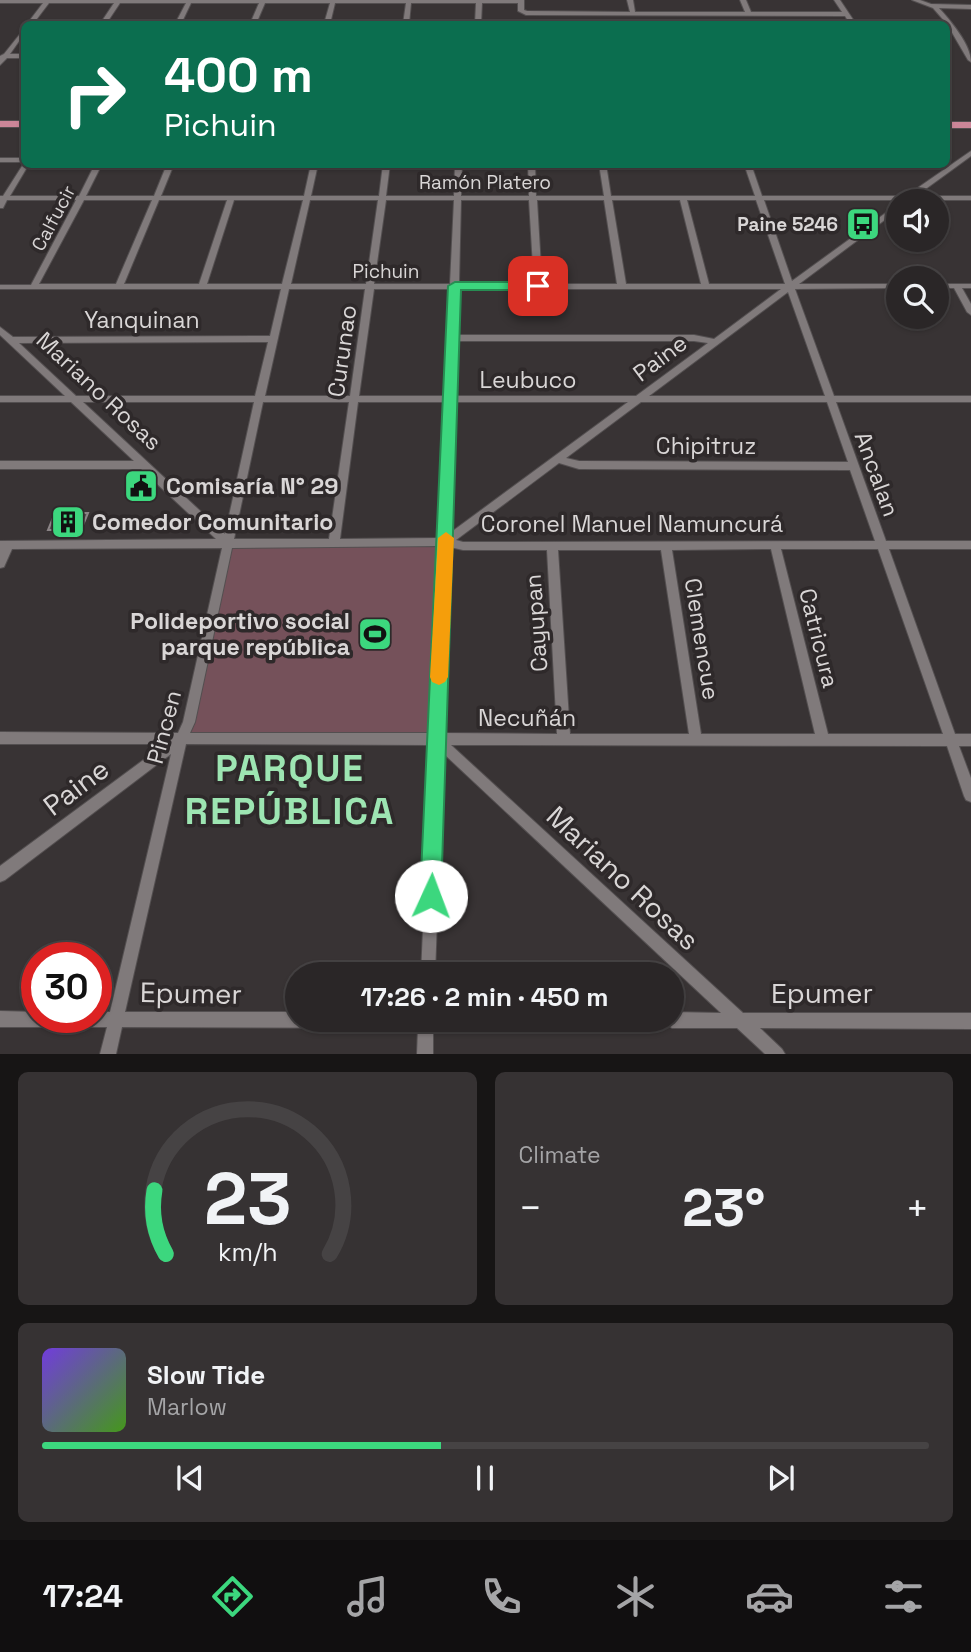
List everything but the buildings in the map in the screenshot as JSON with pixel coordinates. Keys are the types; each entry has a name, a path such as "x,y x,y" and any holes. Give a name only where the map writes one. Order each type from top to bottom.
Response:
{"main road":[{"path":"0,124 21,124"},
{"path":"950,125 971,125"}],"street":[{"path":"105,21 118,0"},
{"path":"180,21 190,0"},
{"path":"254,21 263,0"},
{"path":"328,21 333,0"},
{"path":"406,21 409,0"},
{"path":"478,21 479,0"},
{"path":"0,1 521,0 522,13 634,14 690,11 845,14"},
{"path":"630,0 634,14"},
{"path":"743,0 750,14"},
{"path":"837,0 851,21"},
{"path":"915,0 934,6 971,7"},
{"path":"32,21 48,1"},
{"path":"934,6 947,21"},
{"path":"690,11 698,21"},
{"path":"551,14 552,21"},
{"path":"625,14 627,21"},
{"path":"773,14 776,21"},
{"path":"950,25 971,60"},
{"path":"0,64 3,56 21,35"},
{"path":"3,56 21,56"},
{"path":"922,189 971,153"},
{"path":"0,160 21,162"},
{"path":"0,206 21,168"},
{"name":"Calfucir","path":"34,287 97,168"},
{"path":"119,287 169,168"},
{"name":"Pincen","path":"108,1054 181,738 189,722 259,400 314,168"},
{"name":"Curunao","path":"334,542 386,168"},
{"path":"428,962 459,168"},
{"path":"531,168 538,286"},
{"path":"603,168 622,287"},
{"name":"Ancalan","path":"748,168 971,796"},
{"name":"Ramón Platero","path":"3,198 886,200"},
{"path":"202,287 232,198"},
{"name":"Ramón Platero","path":"949,199 971,198"},
{"path":"683,199 706,287"},
{"name":"Paine","path":"446,542 560,460 886,215"},
{"name":"Pichuin","path":"0,287 886,286"},
{"path":"949,286 971,286"},
{"path":"957,286 971,312"},
{"name":"Mariano Rosas","path":"0,330 227,543"},
{"path":"453,338 694,338 717,342"},
{"name":"Yanquinan","path":"11,340 273,339"},
{"name":"Leubuco","path":"0,399 971,399"},
{"name":"Chipitruz","path":"560,460 579,465 853,466"},
{"path":"0,465 144,465"},
{"name":"Coronel Manuel Namuncurá","path":"4,545 334,542 446,542 463,546 971,545"},
{"path":"0,564 4,545"},
{"name":"Cayupan","path":"552,545 564,739"},
{"name":"Clemencue","path":"666,545 696,739"},
{"name":"Catricura","path":"775,545 823,740"},
{"name":"Necuñán","path":"0,738 971,740"},
{"name":"Paine","path":"4,869 181,738"},
{"name":"Mariano Rosas","path":"436,740 777,1054"},
{"name":"Epumer","path":"0,1019 285,1020"},
{"name":"Epumer","path":"684,1020 971,1021"},
{"path":"425,1054 426,1032"}],"shaded area":[{"path":"446,542 436,739 181,739 227,543"}],"slow traffic":[{"path":"439,677 446,538"}],"place":[{"name":"Paine 5246","path":"863,224"},
{"name":"Comisaría N° 29","path":"141,486"},
{"name":"Comedor Comunitario","path":"68,522"},
{"name":"Polideportivo social parque república","path":"375,634"}],"district":[{"name":"PARQUE REPÚBLICA","path":"290,790"}],"route":[{"path":"431,896 455,286 538,286"}]}
